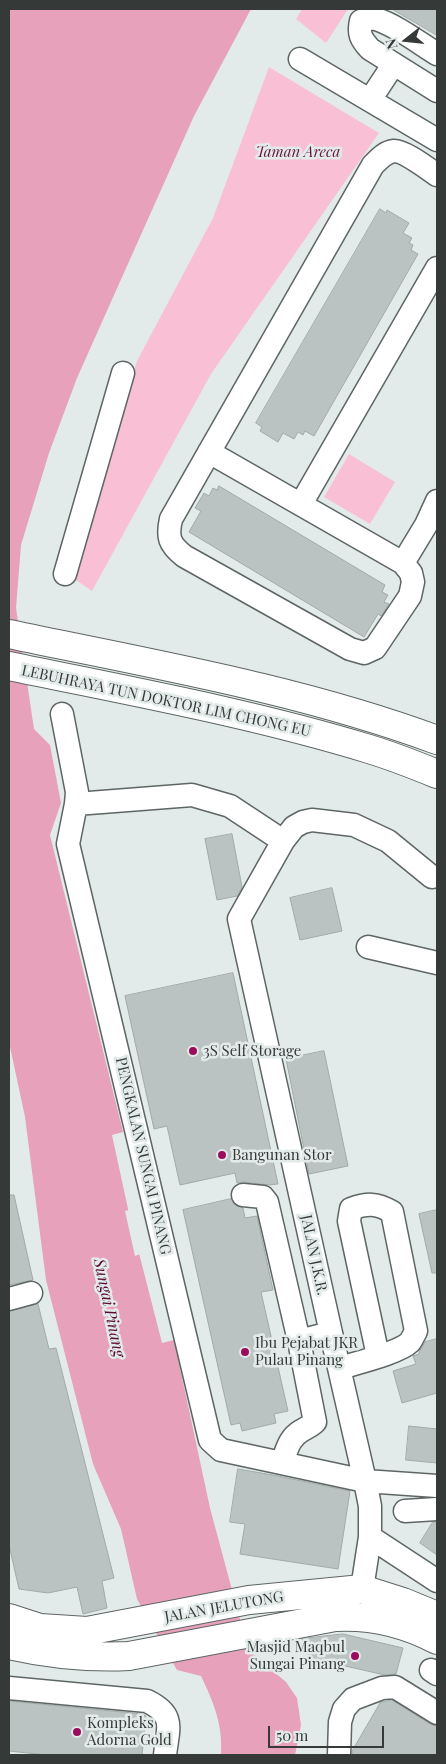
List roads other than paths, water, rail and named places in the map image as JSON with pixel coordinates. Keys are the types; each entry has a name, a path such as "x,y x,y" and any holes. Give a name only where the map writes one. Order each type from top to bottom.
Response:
{"main road":[{"name":"LEBUHRAYA TUN DOKTOR LIM CHONG EU","path":"9,634 209,676 307,700 402,727 437,740"},
{"name":"LEBUHRAYA TUN DOKTOR LIM CHONG EU","path":"9,666 203,706 288,726 370,750 437,774"},
{"name":"JALAN JELUTONG","path":"9,1618 40,1628 87,1631 249,1600 362,1588 437,1616"},
{"name":"JALAN JELUTONG","path":"9,1645 52,1653 96,1657 129,1656 335,1617 357,1616 383,1619 418,1630 437,1640"}],"street":[{"path":"437,54 381,21 374,18 361,21 358,32 370,49 437,91"},
{"path":"300,58 437,140"},
{"path":"370,100 393,65"},
{"path":"209,452 403,563 411,572 413,582 410,596 375,648 364,653 350,649 184,556 175,550 168,533 171,519 209,452 374,165 381,156 394,151 405,155 437,175"},
{"path":"301,504 430,297 437,268"},
{"path":"65,574 123,373"},
{"path":"403,563 426,525 437,501"},
{"name":"PENGKALAN SUNGAI PINANG","path":"62,714 77,792 68,844 210,1440 220,1450 366,1481 437,1486"},
{"path":"76,804 192,795 230,806 283,841 294,828 303,822 312,820 354,825 388,841 432,878"},
{"name":"JALAN J.K.R.","path":"283,841 240,916 240,923 331,1333 366,1481 370,1506 369,1547 362,1588"},
{"path":"368,947 437,963"},
{"path":"243,1196 263,1197 267,1202 299,1341 315,1422 290,1440 282,1462"},
{"path":"340,1368 378,1356 403,1347 416,1332 392,1212 381,1205 363,1205 351,1210 349,1221 378,1356"},
{"path":"9,1299 31,1293"},
{"path":"299,1341 331,1333"},
{"path":"405,1511 437,1508"},
{"path":"369,1547 403,1558 437,1581"},
{"path":"339,1755 340,1722 344,1710 353,1699 382,1688 395,1687 437,1712"},
{"path":"9,1688 147,1701 159,1707 166,1714 168,1726 165,1755"}],"water":[{"name":"Sungai Pinang","path":"9,9 251,9 194,116 77,378 49,453 21,545 16,608 34,729 50,745 61,803 50,835 123,1132 112,1135 130,1218 162,1343 174,1340 210,1508 242,1627 253,1654 286,1682 297,1698 301,1725 295,1755 221,1755 221,1734 217,1714 201,1676 177,1670 137,1599 121,1529 93,1464 46,1280 25,1117 9,1042"}],"place":[{"name":"3S Self Storage","path":"193,1051"},
{"name":"Bangunan Stor","path":"222,1155"},
{"name":"Ibu Pejabat JKR Pulau Pinang","path":"245,1352"},
{"name":"Masjid Maqbul Sungai Pinang","path":"355,1656"},
{"name":"Kompleks Adorna Gold","path":"77,1732"}],"park label":[{"name":"Taman Areca","path":"298,152"}]}
